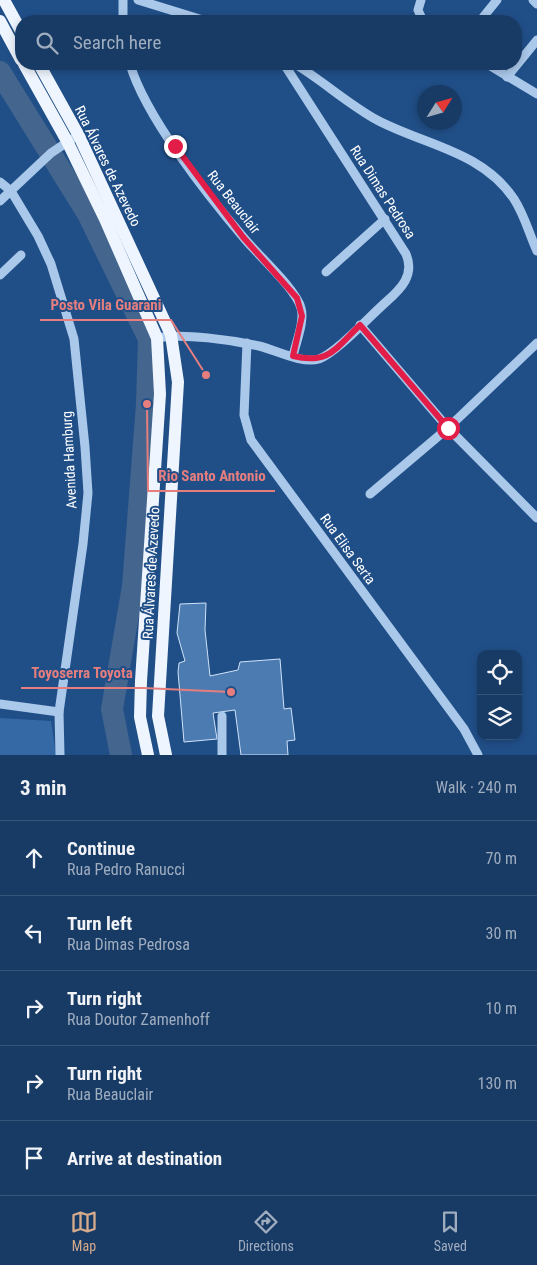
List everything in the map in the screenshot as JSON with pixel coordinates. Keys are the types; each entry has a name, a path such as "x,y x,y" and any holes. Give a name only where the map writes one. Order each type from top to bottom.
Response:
{"main road":[{"path":"4,0 15,20"},
{"path":"0,22 15,49"},
{"name":"Rua Álvares de Azevedo","path":"28,70 73,139 105,219 157,338 160,394 140,717 148,755"},
{"name":"Rua Álvares de Azevedo","path":"42,70 73,139 171,335 178,382 158,716 166,755"}],"street":[{"path":"123,0 123,15"},
{"path":"138,0 187,15"},
{"path":"420,15 418,10 421,0"},
{"path":"485,15 497,0"},
{"path":"533,0 537,4"},
{"path":"522,58 537,40"},
{"name":"Rua Beauclair","path":"133,70 152,110 175,146 238,230 297,298 302,316 293,356"},
{"name":"Rua Dimas Pedrosa","path":"157,338 171,335 247,343 314,360 327,355 334,349 394,294 406,280 410,270 406,254 288,70"},
{"path":"304,70 377,120 454,151 480,166 501,184 514,199 528,224 537,251"},
{"path":"496,70 537,94"},
{"path":"507,77 513,70"},
{"path":"0,201 51,153 73,139"},
{"name":"Avenida Hamburg","path":"0,182 11,191 38,236 51,264 74,340 88,493 83,544 59,712 60,755"},
{"path":"326,272 385,219"},
{"path":"0,275 21,255"},
{"path":"360,325 448,428 537,518"},
{"name":"Rua Elisa Serta","path":"247,343 244,416 251,440 464,730 478,755"},
{"path":"370,494 448,428 537,343"},
{"path":"0,704 59,712"},
{"path":"222,716 222,755"}],"shaded area":[{"path":"0,718 51,721 56,755 0,755"}],"building":[{"path":"206,603 205,630 210,676 238,670 240,662 280,659 284,709 291,708 295,740 287,741 288,755 241,755 235,710 213,713 217,739 184,742 178,672 179,663 185,661 177,633 180,604"}],"waterway":[{"path":"0,72 88,214 149,339 147,404 133,586 112,709 121,755"}],"place":[{"name":"Posto Vila Guarani","path":"206,375"},
{"name":"Rio Santo Antonio","path":"147,404"},
{"name":"Toyoserra Toyota","path":"231,692"}],"route":[{"path":"175,146 243,237 297,298 301,306 302,316 293,356 314,360 320,359 360,325 448,428"}]}
